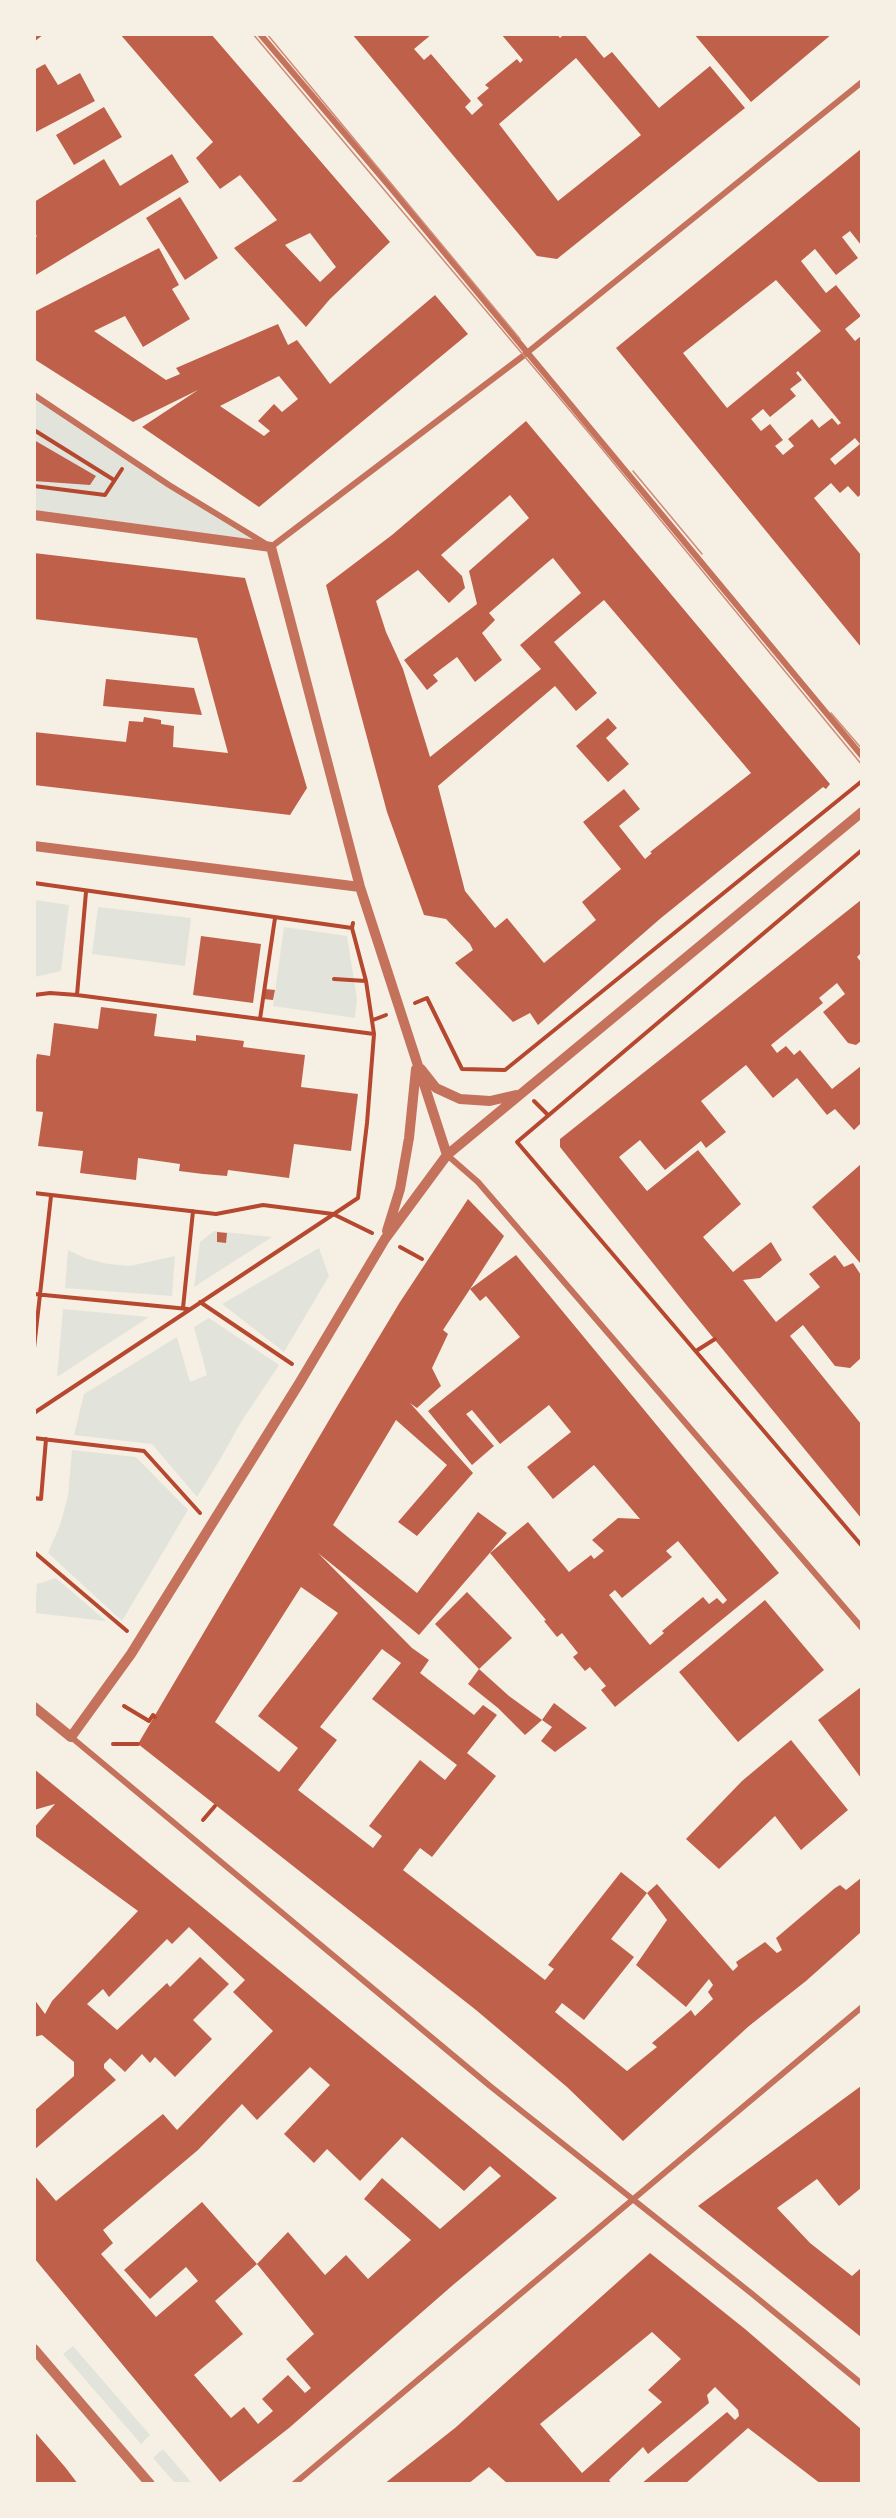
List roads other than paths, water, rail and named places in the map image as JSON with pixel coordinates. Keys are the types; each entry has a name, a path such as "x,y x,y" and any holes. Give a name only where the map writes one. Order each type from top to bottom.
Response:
{"street":[{"path":"260,34 861,756"},
{"path":"34,515 271,548 526,353 861,82"},
{"path":"34,395 271,548 360,887 447,1155 492,1199 861,1628"},
{"path":"71,1737 139,1640 305,1373 385,1239 447,1155 861,813"},
{"path":"34,846 360,887"},
{"path":"417,1063 436,1088 460,1099 490,1101 520,1095"},
{"path":"385,1239 400,1189 409,1138 417,1063"},
{"path":"34,1707 490,2086 861,2384"},
{"path":"294,2484 861,2007"},
{"path":"34,2349 150,2484"}],"tram line":[{"path":"253,34 589,433 862,765"},
{"path":"267,34 520,339"},
{"path":"633,471 702,554"},
{"path":"831,713 862,749"}]}
